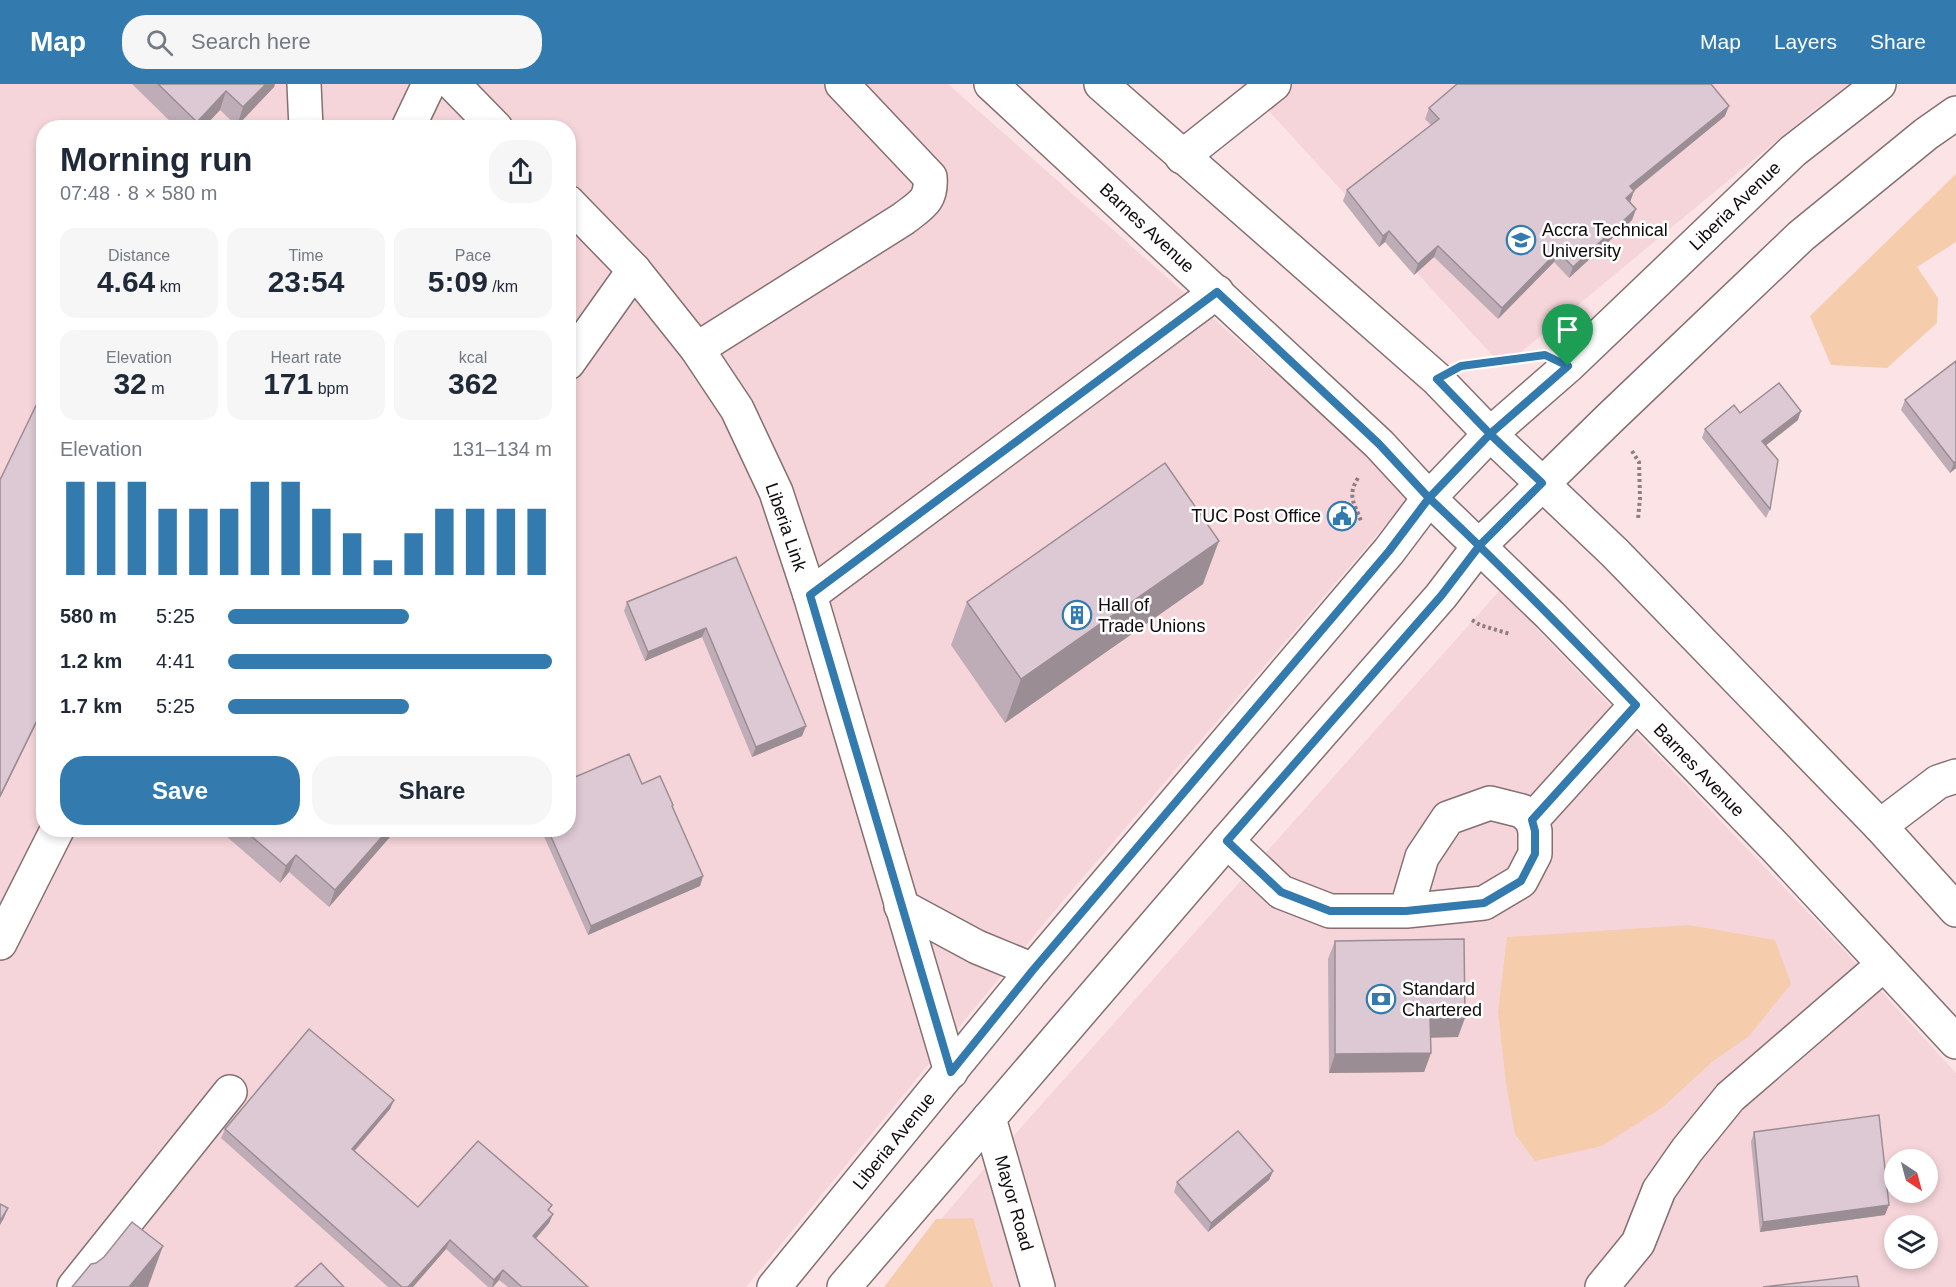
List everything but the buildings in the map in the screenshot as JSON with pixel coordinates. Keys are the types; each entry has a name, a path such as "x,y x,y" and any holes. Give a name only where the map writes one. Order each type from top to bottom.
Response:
{"main road":[{"path":"304,84 306,120"},
{"path":"412,120 429,84"},
{"path":"453,84 488,120"},
{"path":"697,349 903,219 925,202 931,191 930,177 842,84"},
{"name":"Barnes Avenue","path":"991,84 1379,444 1429,498 1480,545 1776,848 1956,1042"},
{"path":"1101,84 1437,379 1490,434 1615,554 1880,826 1956,910"},
{"path":"1182,157 1274,84"},
{"name":"Liberia Avenue","path":"774,1287 1033,970 1389,551 1429,498 1490,434 1568,366 1793,151 1879,84"},
{"path":"844,1287 1441,596 1480,545 1801,236 1926,134 1956,113"},
{"name":"Liberia Link","path":"576,210 634,270 697,349 737,409 776,492 810,595 951,1072"},
{"path":"576,352 634,270"},
{"path":"810,595 1217,292"},
{"path":"1532,820 1636,705"},
{"path":"1880,826 1938,782 1956,776"},
{"path":"1227,841 1281,892 1330,911 1406,911 1484,903 1521,881 1535,854 1535,831 1532,820 1522,811 1490,803 1448,818 1422,857 1406,911"},
{"path":"0,943 53,837"},
{"path":"901,906 977,947 1033,970"},
{"path":"1602,1287 1638,1243 1659,1190 1687,1150 1730,1097 1883,965"},
{"path":"74,1287 230,1092"},
{"name":"Mayor Road","path":"989,1118 1038,1287"}],"path":[{"path":"1437,379 1461,366 1545,355 1568,366"},
{"path":"1610,418 1639,462 1640,498 1637,520 1615,554"},
{"path":"1379,444 1351,489 1352,498 1363,526 1389,551"}],"shaded area":[{"path":"0,84 948,84 1412,494 1056,909 746,1287 0,1287"},
{"name":"Accra Technical University","path":"1239,84 1851,84 1810,113 1503,367 1267,109"},
{"path":"1956,174 1956,242 1917,267 1938,298 1937,323 1887,368 1831,365 1810,316"},
{"path":"1500,590 1840,946 1956,1073 1956,1287 884,1287 976,1178"},
{"path":"1689,925 1775,940 1791,984 1749,1036 1712,1062 1663,1107 1602,1146 1535,1161 1515,1134 1506,1083 1498,1012 1507,937"},
{"path":"973,1218 993,1287 884,1287 936,1219"}],"place":[{"name":"Accra Technical University","path":"1521,240"},
{"name":"TUC Post Office","path":"1342,516"},
{"name":"Hall of Trade Unions","path":"1077,615"},
{"name":"Standard Chartered","path":"1381,999"}],"route":[{"path":"1568,366 1490,434 1429,498 1379,444 1217,292 810,595 951,1072 1033,970 1389,551 1429,498 1480,545 1636,705 1532,820 1535,831 1535,854 1521,881 1484,903 1406,911 1330,911 1281,892 1227,841 1441,596 1480,545 1542,483 1490,434 1437,379 1461,366 1545,355 1568,366"}]}
